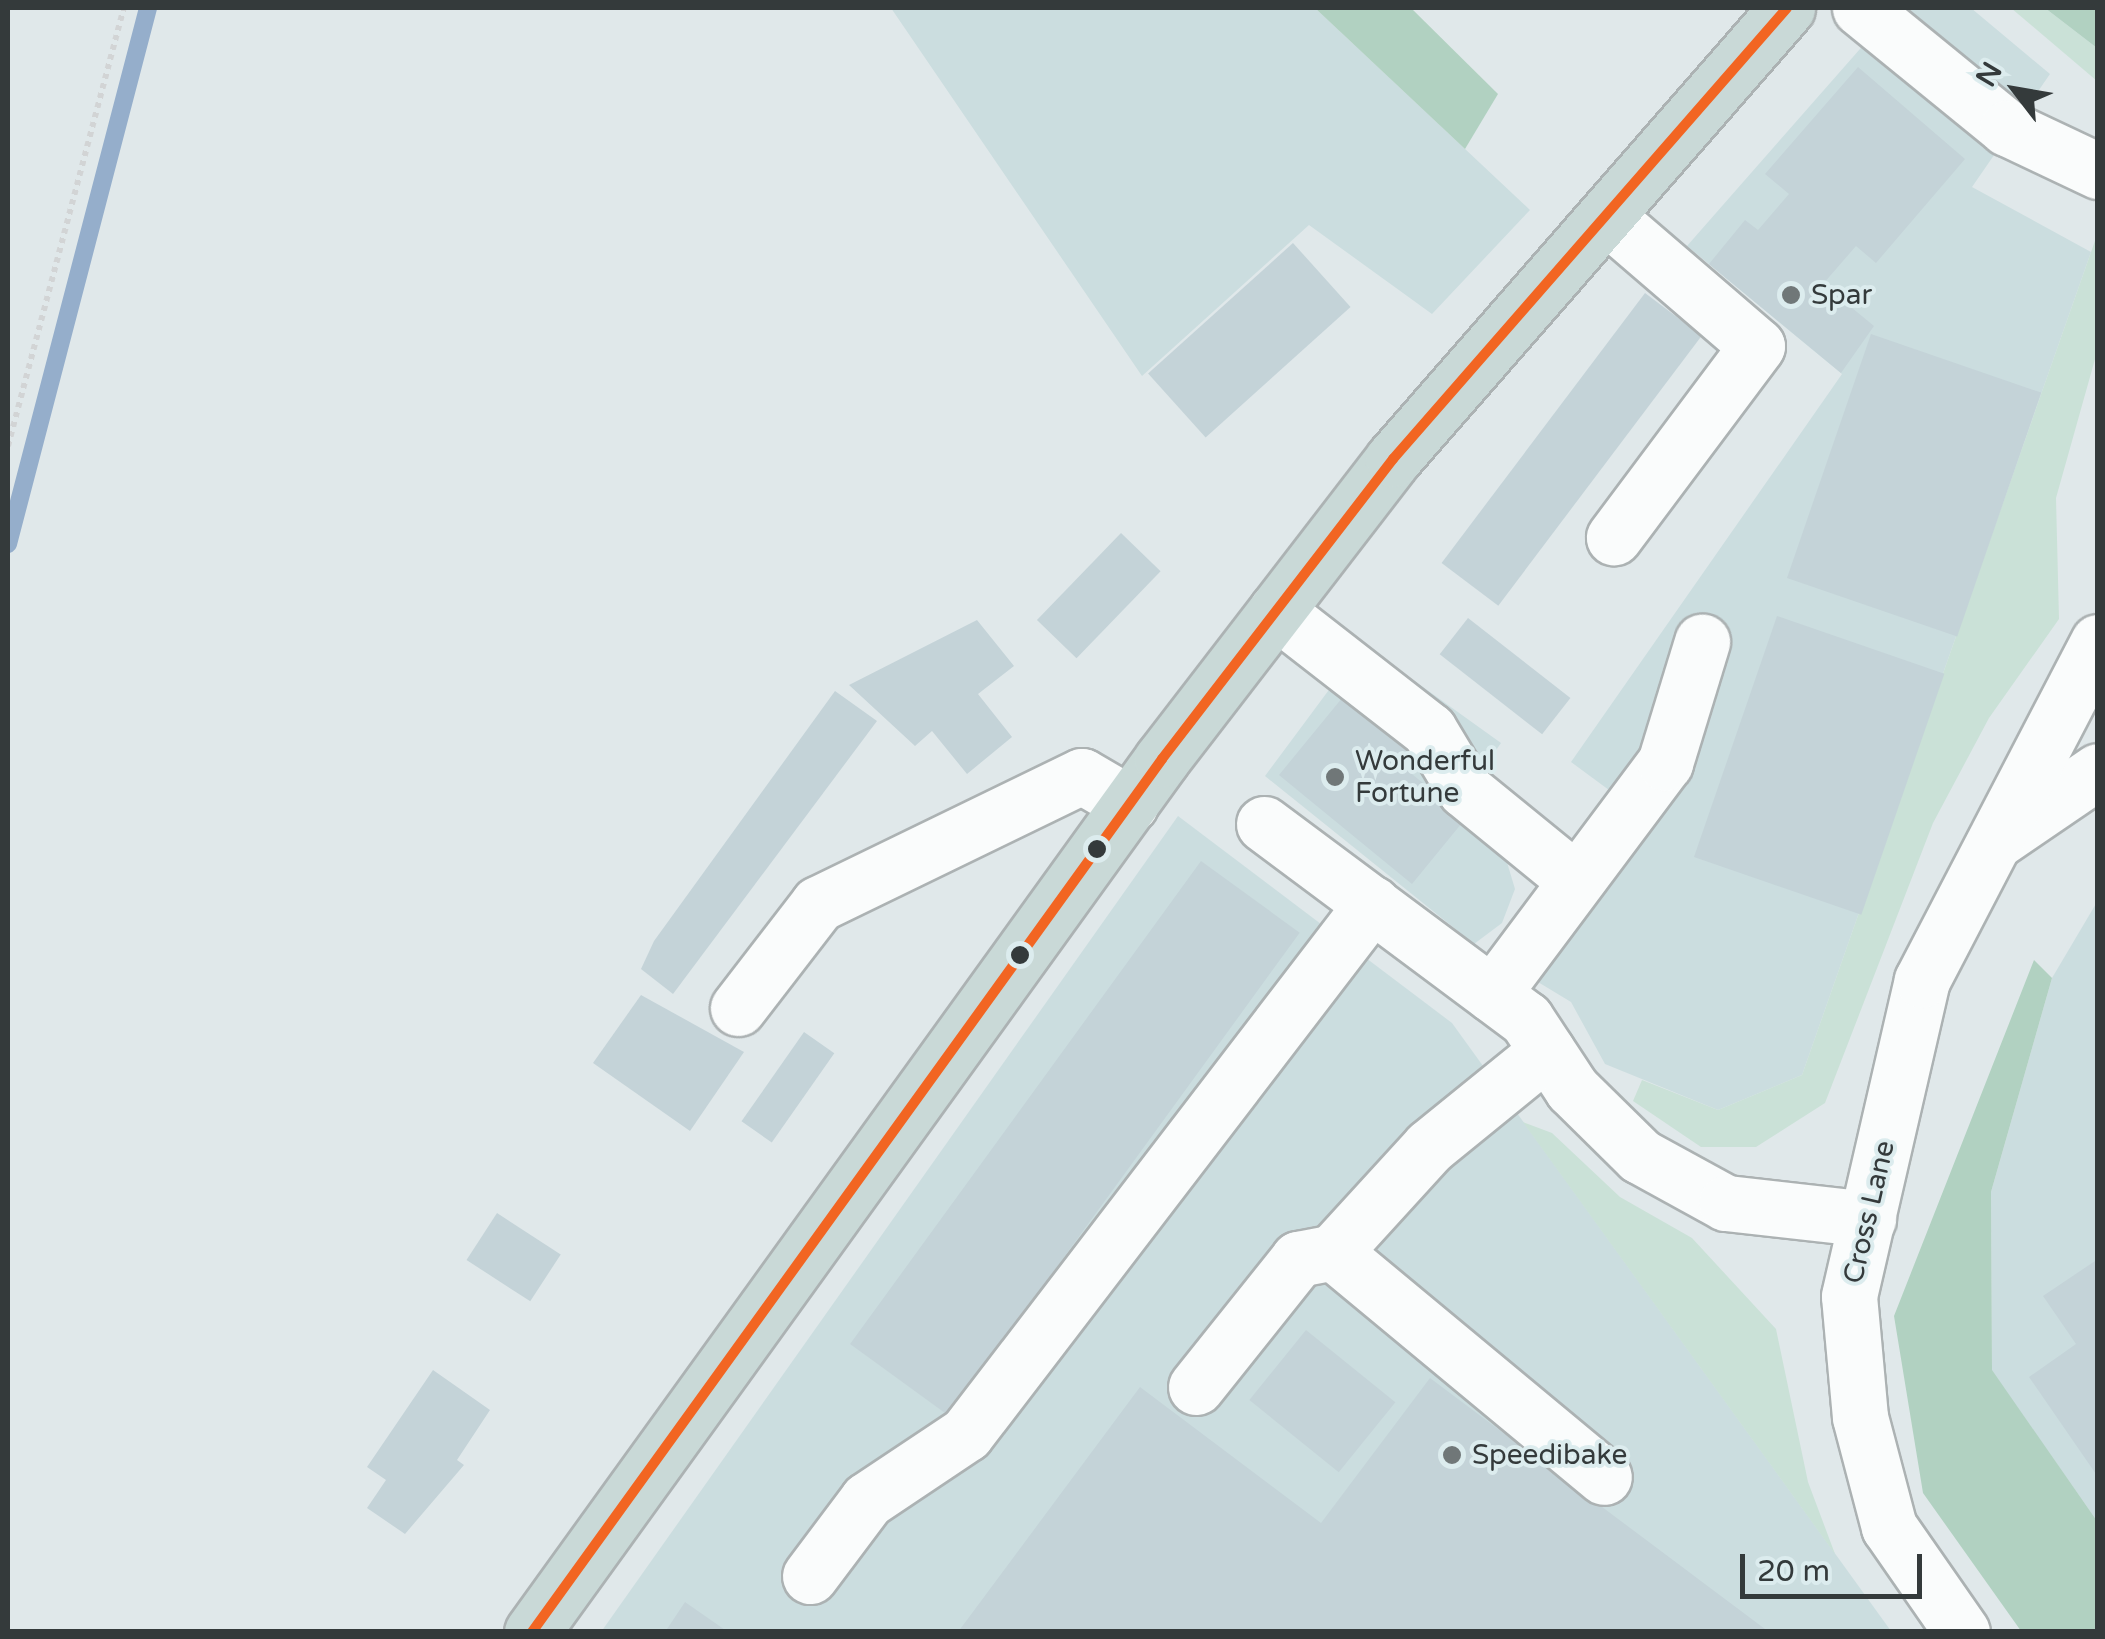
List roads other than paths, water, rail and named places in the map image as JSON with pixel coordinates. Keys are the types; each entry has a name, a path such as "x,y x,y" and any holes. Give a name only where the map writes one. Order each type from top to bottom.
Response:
{"highway":[{"path":"532,1632 1130,804 1393,459 1787,8"}],"street":[{"path":"1860,8 2008,128 2098,171"},
{"path":"1606,216 1757,346 1614,537"},
{"path":"1276,611 1429,730 1465,790 1574,879"},
{"path":"1492,994 1574,879 1665,762 1702,642"},
{"name":"Cross Lane","path":"1962,1632 1889,1527 1860,1417 1849,1296 1922,980 2098,642"},
{"name":"Cross Lane","path":"1990,845 2098,771"},
{"path":"738,1008 818,904 1082,776 1130,804"},
{"path":"1264,824 1526,1019 1547,1051 1640,1156 1726,1203 1868,1220"},
{"path":"810,1576 868,1500 966,1434 1372,904"},
{"path":"1196,1387 1298,1259 1333,1252 1429,1147 1547,1051"},
{"path":"1333,1252 1604,1477"}],"waterway":[{"path":"8,544 148,8"}],"place":[{"name":"Spar","path":"1791,295"},
{"name":"Wonderful Fortune","path":"1335,777"},
{"name":"Speedibake","path":"1452,1455"}]}
